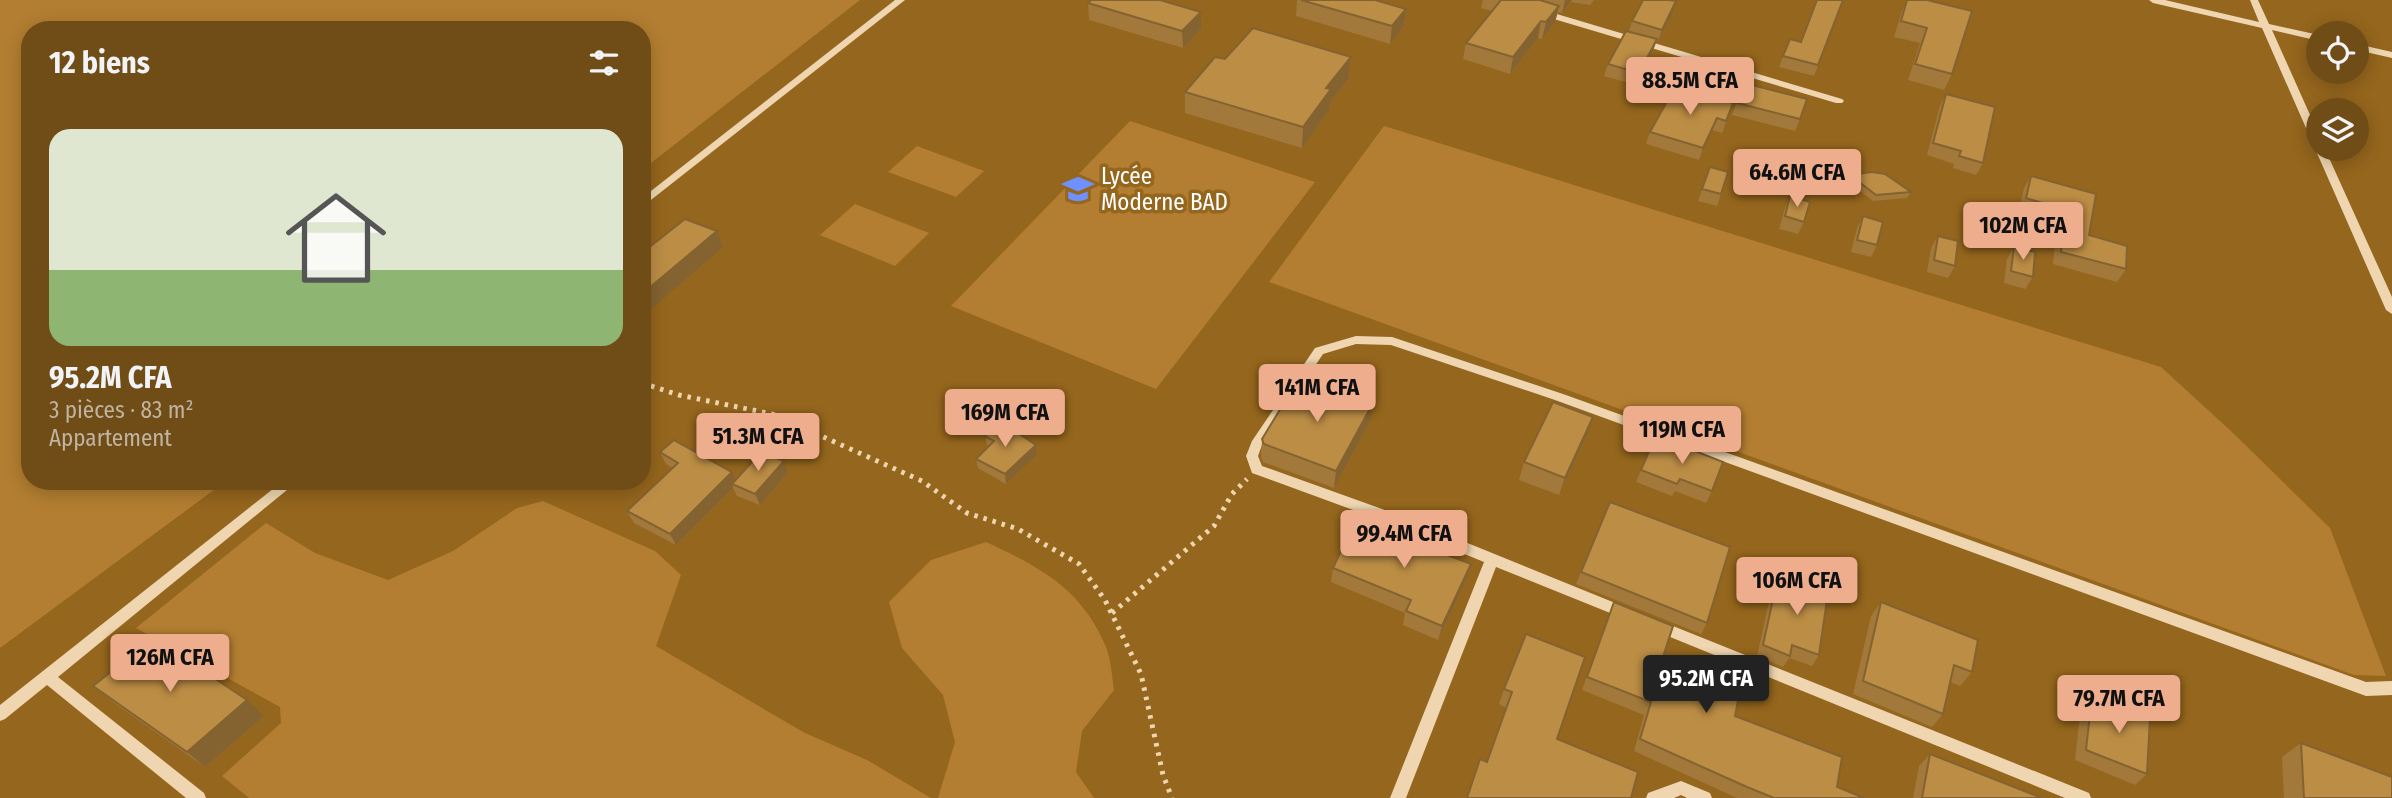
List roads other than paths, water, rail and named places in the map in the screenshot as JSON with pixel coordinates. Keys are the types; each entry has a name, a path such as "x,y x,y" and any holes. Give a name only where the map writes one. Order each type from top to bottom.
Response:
{"street":[{"path":"651,197 901,0"},
{"path":"2153,0 2306,35"},
{"path":"2254,0 2306,119"},
{"path":"1533,10 1839,101"},
{"path":"2369,50 2392,55"},
{"path":"2325,161 2392,310"},
{"path":"2083,798 1492,559 1257,468 1252,456 1256,444 1319,351 1356,340 1392,341 1559,397 2367,689 2392,688"},
{"path":"0,714 281,490"},
{"path":"1398,798 1492,559"},
{"path":"47,677 198,798"},
{"path":"1654,798 1681,788 1704,798"}],"place":[{"name":"Lycée Moderne BAD","path":"1078,189"}]}
